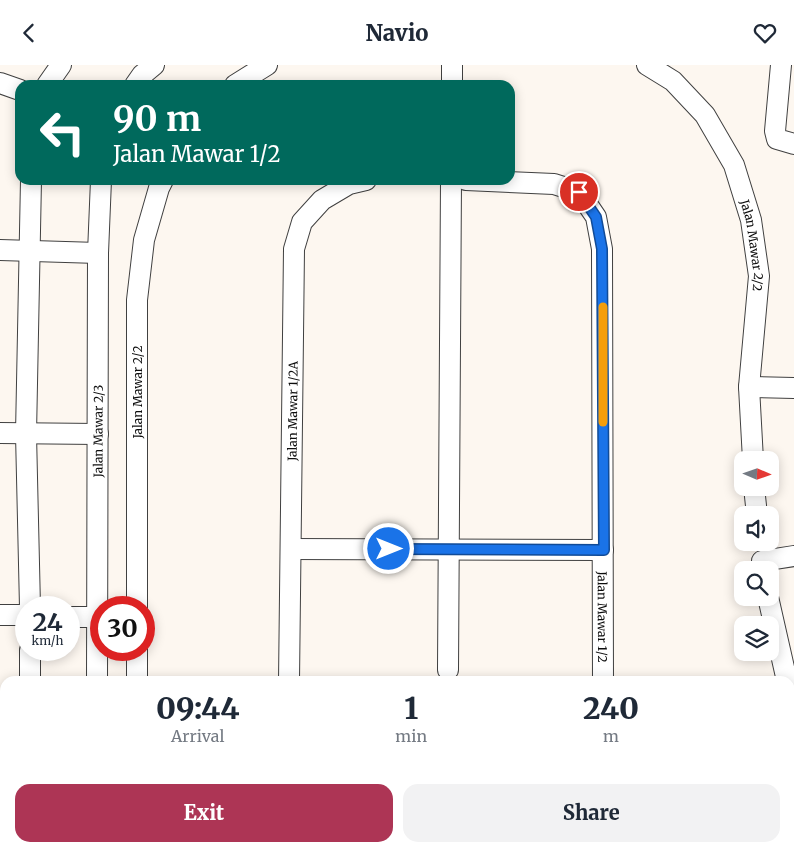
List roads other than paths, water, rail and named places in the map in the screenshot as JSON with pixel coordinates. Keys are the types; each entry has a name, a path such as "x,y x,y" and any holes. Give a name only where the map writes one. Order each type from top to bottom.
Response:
{"street":[{"path":"50,80 61,65"},
{"path":"138,80 154,65"},
{"path":"243,80 267,65"},
{"path":"452,65 452,80"},
{"name":"Jalan Mawar 2/2","path":"647,65 673,81 705,115 734,165 751,221 759,276 749,387 752,451"},
{"path":"782,65 775,131 778,139 792,143"},
{"path":"0,83 15,88"},
{"name":"Jalan Mawar 1/2","path":"515,182 554,184 579,192 596,217 602,249 603,676"},
{"path":"30,596 26,434 32,185"},
{"name":"Jalan Mawar 2/3","path":"96,596 98,253 101,185"},
{"name":"Jalan Mawar 2/2","path":"137,596 137,300 144,240 161,185"},
{"name":"Jalan Mawar 1/2A","path":"289,676 294,249 302,222 322,199 346,185"},
{"path":"448,669 451,185"},
{"path":"0,250 98,253"},
{"path":"749,387 794,388"},
{"path":"0,433 98,434"},
{"path":"290,549 604,550"},
{"path":"762,558 794,556"},
{"path":"770,606 786,676"},
{"path":"0,615 15,615"},
{"path":"30,661 30,676"},
{"name":"Jalan Mawar 2/3","path":"97,661 97,676"},
{"path":"137,661 137,676"}]}
